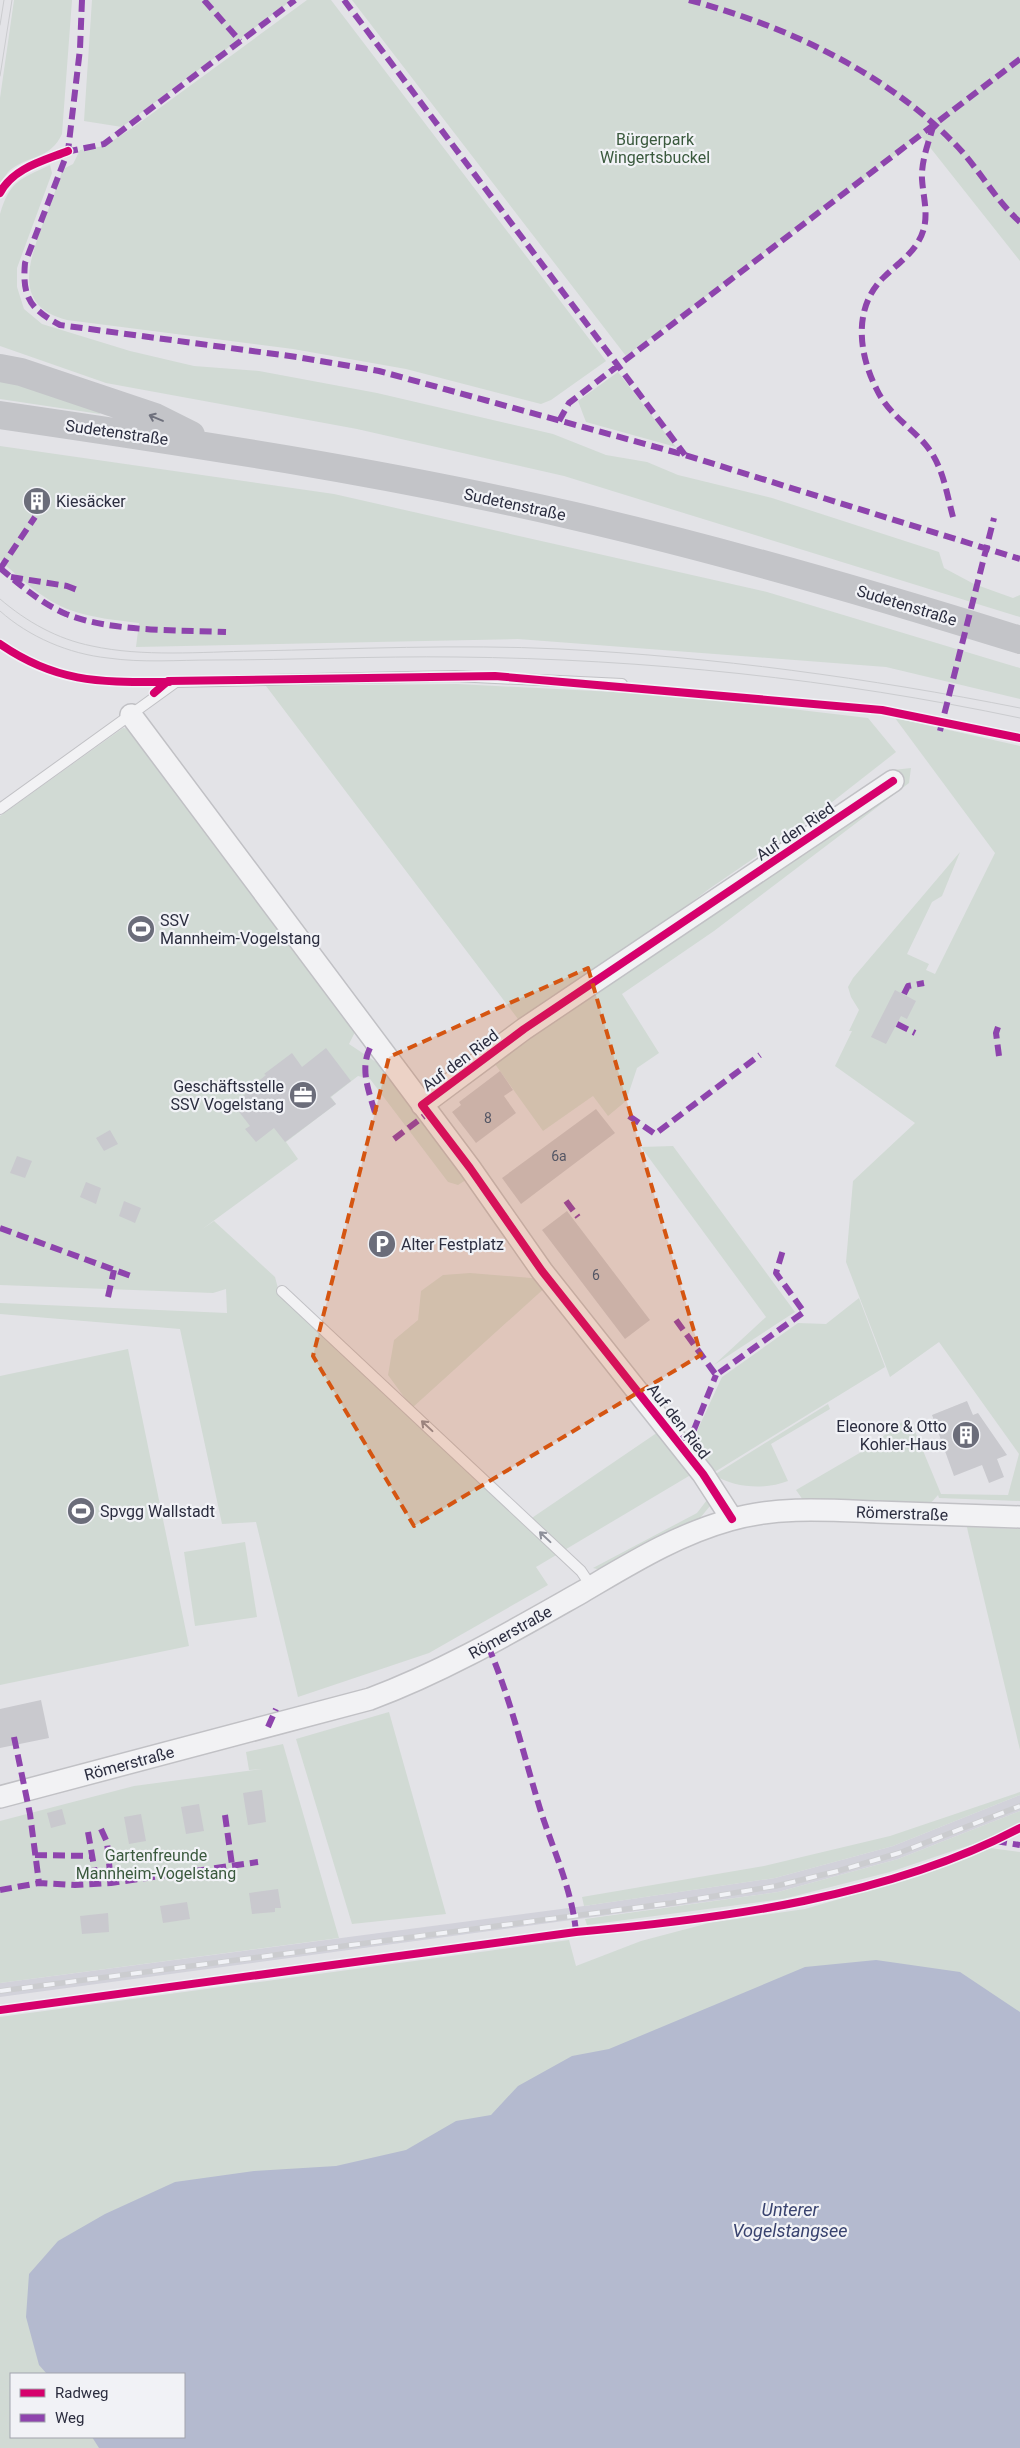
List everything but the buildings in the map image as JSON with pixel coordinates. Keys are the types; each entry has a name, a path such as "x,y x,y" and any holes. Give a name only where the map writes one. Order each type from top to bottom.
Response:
{"main road":[{"path":"0,368 21,372 155,417 215,446"},
{"name":"Sudetenstraße","path":"0,415 215,446 388,477 572,516 711,549 868,592 1020,640"}],"street":[{"path":"131,715 422,1105"},
{"name":"Auf den Ried","path":"732,1519 704,1474 542,1271 470,1168 422,1105 524,1029 894,781"},
{"name":"Römerstraße","path":"0,1797 370,1699 414,1683 488,1646 586,1578 693,1531 732,1519 812,1509 1020,1517"}],"lane":[{"path":"0,809 176,682 455,676 622,684"},
{"path":"282,1291 586,1578"}],"highlighted area":[{"path":"588,968 701,1355 414,1526 313,1356 389,1057"}],"shaded area":[{"path":"1020,1795 1020,1811 898,1859 778,1892 0,1997 0,1983 584,1906 775,1878 893,1846"}],"green space":[{"path":"14,0 72,0 62,134 52,148 17,165 10,170 0,183 0,98"},
{"path":"92,0 292,0 122,127 84,121"},
{"path":"307,0 331,0 606,361 551,400 541,404 406,369 293,349 67,320 50,313 38,304 32,293 29,281 30,267 38,238 63,169 73,164 80,150 104,146 131,129"},
{"name":"Bürgerpark Wingertsbuckel","path":"352,0 1020,0 1020,261 921,136 626,356"},
{"path":"50,165 52,173 17,268 17,287 24,309 42,324 130,351 194,366 259,371 377,393 553,434 606,455 647,462 678,475 772,498 939,552 944,568 974,584 1013,598 1020,595 1020,617 564,476 357,429 106,383 0,346 0,214 8,194 18,182"},
{"path":"618,372 676,447 586,422 578,401"},
{"path":"0,376 97,407 100,414 0,399"},
{"path":"0,446 334,494 767,592 1020,668 1020,699 886,667 518,639 136,647 139,623 87,615 60,606 33,588 0,560"},
{"path":"457,684 673,695 868,718 896,752 804,824 709,889 624,953 521,1023 266,686"},
{"path":"895,718 1020,746 1020,1501 939,1498 938,1495 930,1504 803,1500 796,1490 863,1451 909,1417 941,1494 1008,1495 1019,1454 939,1342 890,1377 846,1262 853,1181 915,1123 835,1066 852,1031 849,1031 859,1010 851,997 848,987 853,978 960,852 942,896 932,902 907,954 929,964 926,970 935,974 995,853"},
{"path":"123,728 139,730 355,1032 349,1044 391,1072 469,1178 458,1185 448,1182 370,1079 358,1076 331,1097 336,1104 286,1142 298,1159 201,1230 214,1221 275,1277 280,1296 523,1524 661,1430 694,1473 536,1567 548,1585 429,1653 298,1697 256,1522 222,1524 180,1329 0,1314 0,1303 227,1313 226,1289 213,1293 0,1285 0,816"},
{"path":"911,768 909,783 714,931 622,994 659,1053 637,1068 626,1101 608,1116 593,1096 543,1131 495,1064 502,1053 811,837 893,770"},
{"path":"673,1146 795,1312 714,1365 766,1317 641,1147"},
{"path":"470,1273 543,1279 548,1285 412,1408 388,1375 394,1340 418,1320 421,1291 443,1275"},
{"path":"859,1298 885,1367 713,1473 691,1444 722,1377 798,1323 826,1324"},
{"name":"Spvgg Wallstadt","path":"128,1349 189,1646 0,1685 0,1376"},
{"path":"828,1404 830,1409 771,1444 788,1481 770,1486 750,1486 731,1483 714,1475"},
{"path":"710,1496 710,1506 700,1518 601,1570 593,1568 697,1513"},
{"path":"967,1527 1020,1529 1020,1750 968,1532"},
{"path":"245,1542 257,1617 195,1626 184,1552"},
{"path":"389,1712 446,1914 352,1924 296,1739"},
{"name":"Gartenfreunde Mannheim-Vogelstang","path":"283,1744 339,1938 0,1983 0,1821 134,1786 262,1769 249,1770 246,1752"},
{"path":"1020,1792 1020,1795 893,1846 775,1878 584,1906 582,1897 764,1866 890,1836"},
{"path":"1020,1811 1020,1823 997,1836 890,1872 783,1899 587,1925 585,1919 778,1892 898,1859"},
{"name":"Unterer Vogelstangsee","path":"990,1848 1020,1852 1020,2448 0,2448 0,2017 569,1940 576,1966 641,1941 709,1923 805,1909 895,1883"}],"water":[{"name":"Unterer Vogelstangsee","path":"876,1960 960,1972 1020,2012 1020,2448 99,2448 93,2438 185,2438 185,2373 46,2373 39,2365 26,2317 29,2274 58,2241 105,2214 175,2182 254,2171 336,2166 406,2150 456,2121 491,2115 518,2086 572,2056 609,2049 805,1967"}],"tram line":[{"path":"0,25 4,0"},
{"path":"0,76 12,0"},
{"path":"0,599 43,629 67,639 92,646 131,652 193,653 406,647 560,649 676,657 791,670 906,687 1020,708"},
{"path":"0,611 24,629 50,643 79,653 121,660 426,657 599,662 669,667 810,682 881,692 1020,718"}],"railway":[{"path":"0,1991 672,1903 776,1886 838,1871 899,1853 1020,1806"}],"marked path":[{"path":"82,0 80,49 68,151 25,263 24,275 30,301 41,313 60,325 297,357 379,371 685,455 1020,559"},
{"path":"204,0 240,41"},
{"path":"66,152 104,144 295,0"},
{"path":"344,0 685,455"},
{"path":"689,0 761,23 831,54 865,73 926,117 954,143 1003,204 1020,222"},
{"path":"559,421 569,403 1020,59"},
{"path":"934,124 922,172 925,210 924,228 913,250 874,289 863,317 862,332 866,362 877,390 887,406 919,437 931,452 940,469 953,517"},
{"path":"0,569 35,517"},
{"path":"940,731 994,518"},
{"path":"0,568 48,605 84,620 144,629 226,632"},
{"path":"11,577 67,586 80,591"},
{"path":"904,994 908,986 924,983"},
{"path":"897,1024 915,1033"},
{"path":"998,1027 996,1033 999,1056"},
{"path":"370,1048 365,1065 365,1073 376,1116"},
{"path":"629,1116 655,1134 760,1055"},
{"path":"394,1139 428,1113"},
{"path":"566,1201 578,1217"},
{"path":"0,1228 131,1276"},
{"path":"676,1320 716,1375 804,1312 776,1273 783,1250"},
{"path":"108,1297 114,1270"},
{"path":"678,1441 693,1432 716,1375"},
{"path":"488,1646 510,1707 541,1812 567,1886 576,1932"},
{"path":"268,1727 276,1709"},
{"path":"14,1737 30,1814 39,1883"},
{"path":"225,1815 232,1865"},
{"path":"101,1829 107,1842 111,1883"},
{"path":"88,1832 97,1884"},
{"path":"995,1841 1020,1845"},
{"path":"35,1855 92,1856"},
{"path":"0,1890 39,1883 75,1885 111,1883 258,1862"}],"cycle path":[{"path":"0,193 13,177 29,166 68,151"},
{"path":"0,644 41,667 61,674 101,681 169,682"},
{"path":"154,693 168,681 495,676 882,710 1020,738"},
{"path":"732,1519 703,1474 542,1271 470,1168 422,1105 524,1029 893,781"},
{"path":"0,2010 576,1932 632,1927 746,1912 860,1888 916,1872 969,1852 1020,1828"}],"place":[{"name":"Kiesäcker","path":"37,501"},
{"name":"SSV Mannheim-Vogelstang","path":"141,929"},
{"name":"Geschäftsstelle SSV Vogelstang","path":"303,1095"},
{"name":"Alter Festplatz","path":"382,1244"},
{"name":"Eleonore & Otto Kohler-Haus","path":"966,1435"},
{"name":"Spvgg Wallstadt","path":"81,1511"}]}
